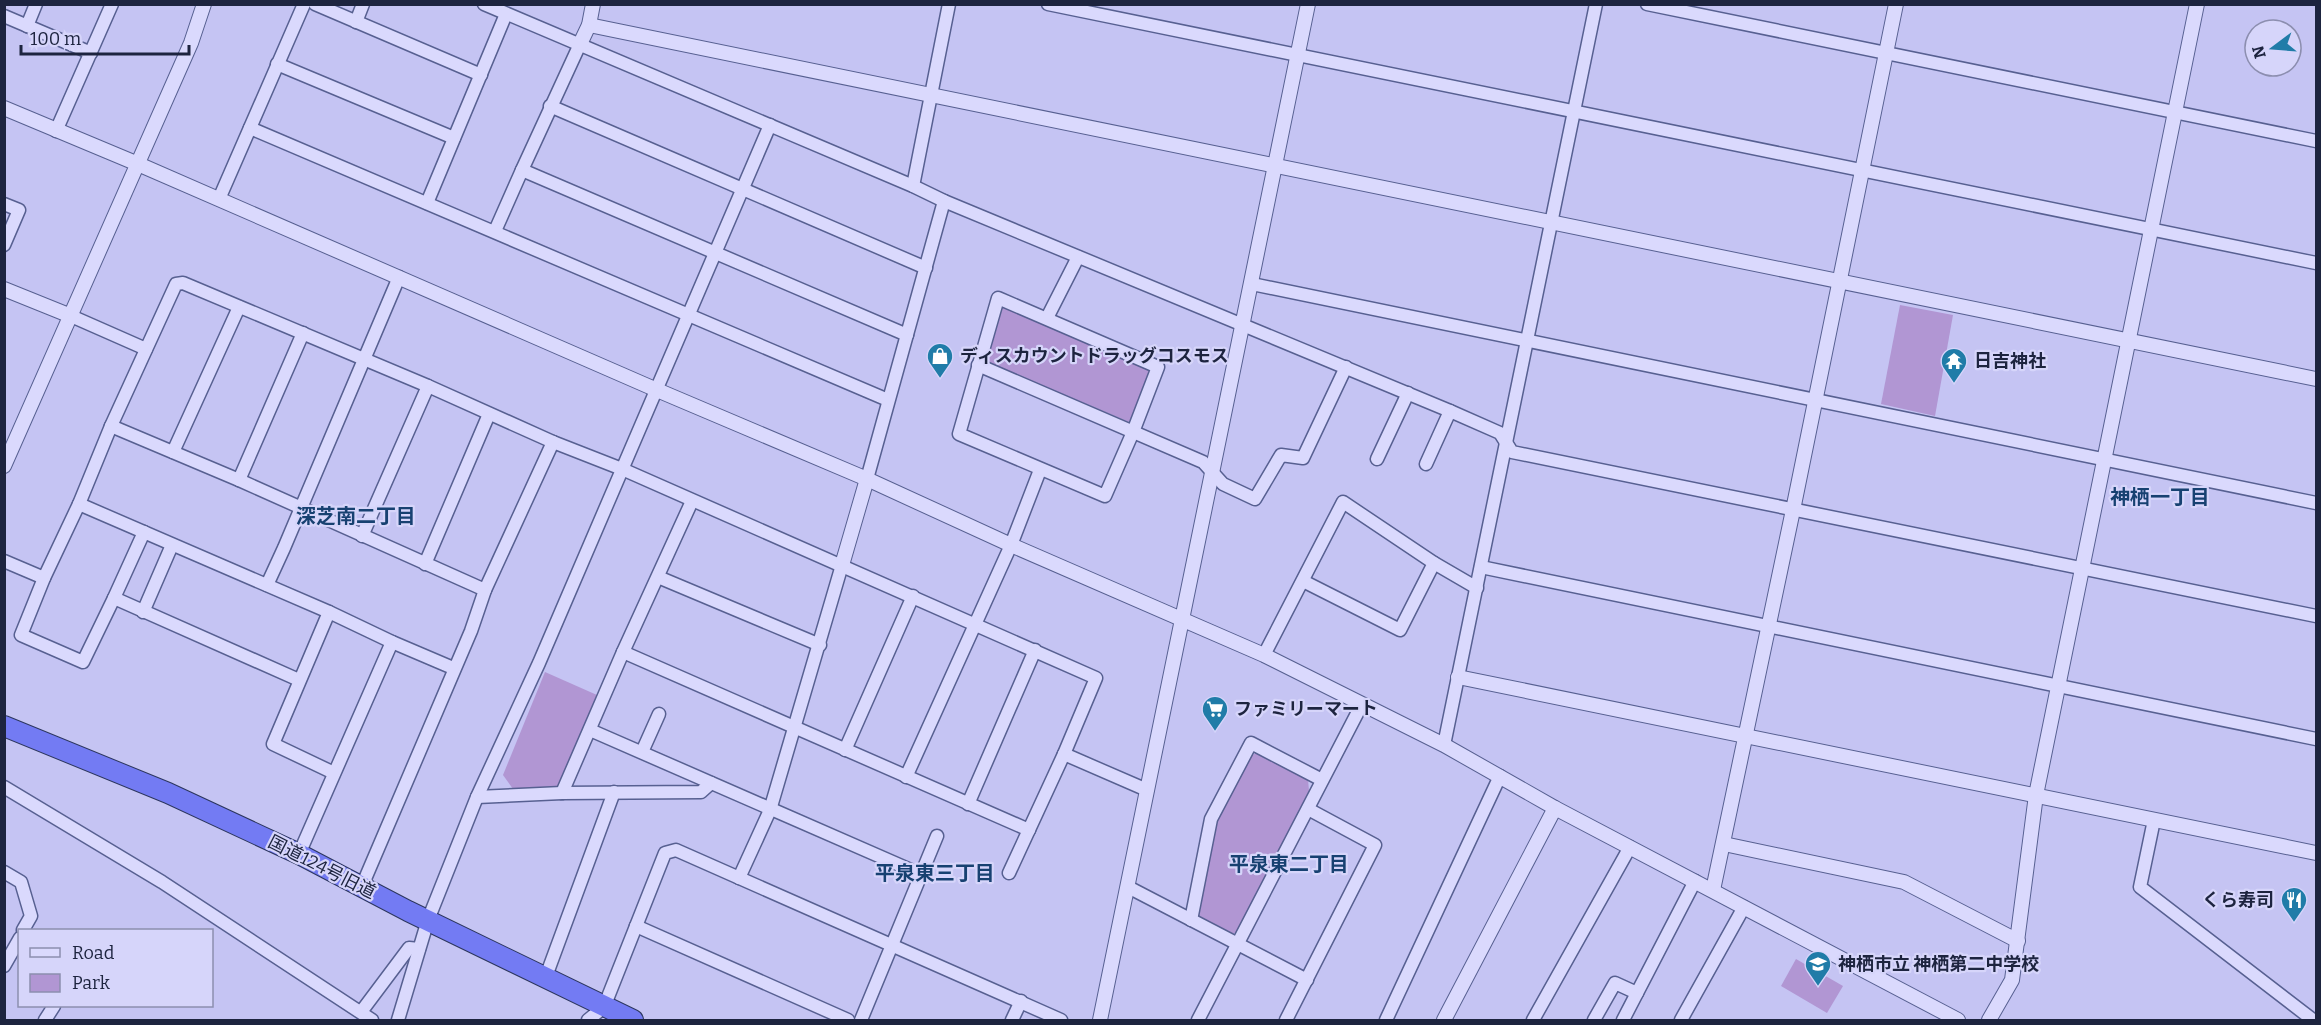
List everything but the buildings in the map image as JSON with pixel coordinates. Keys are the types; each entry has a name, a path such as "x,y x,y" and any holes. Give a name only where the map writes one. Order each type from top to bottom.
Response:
{"highway":[{"name":"国道124号旧道","path":"4,726 168,793 299,854 545,979 633,1020"}],"street":[{"path":"27,26 36,4"},
{"path":"56,131 112,4"},
{"path":"4,466 191,43 204,4"},
{"path":"219,199 304,4"},
{"path":"315,4 481,75"},
{"path":"356,22 363,4"},
{"path":"484,4 914,186 944,201 1450,411 1500,433 1512,452 2316,616"},
{"path":"495,231 550,106 589,25 593,4"},
{"path":"914,186 949,4"},
{"path":"1048,4 2316,263"},
{"path":"1100,1020 1308,4"},
{"path":"1444,746 1596,4"},
{"path":"1647,4 2316,141"},
{"path":"1713,890 1896,4"},
{"path":"1989,1020 2012,980 2036,795 2197,4"},
{"path":"427,203 506,14"},
{"path":"4,16 91,53"},
{"path":"589,25 2316,379"},
{"path":"278,64 454,138"},
{"path":"550,106 926,268"},
{"path":"4,108 657,390 867,478 1011,545 1264,655 1444,746 1555,808 1958,1020"},
{"path":"398,1020 428,920 477,797 539,663 690,316 770,125"},
{"path":"250,128 888,400"},
{"path":"522,170 907,335"},
{"path":"738,878 770,810 820,645 944,201"},
{"path":"4,204 19,210 4,245"},
{"path":"1047,318 1078,257"},
{"path":"267,585 399,277"},
{"path":"144,532 83,662 21,635 146,349 176,284 183,283 428,386 553,442 622,469 1096,678 1009,873"},
{"path":"1252,284 2316,503"},
{"path":"4,289 146,349"},
{"path":"998,298 1158,367 1105,496 959,434 978,365 998,298"},
{"path":"174,452 239,307"},
{"path":"239,480 303,333"},
{"path":"978,365 1203,462 1223,484 1255,499 1281,455 1303,458 1346,367"},
{"path":"362,536 428,386"},
{"path":"1377,459 1408,393"},
{"path":"1426,464 1450,411"},
{"path":"425,564 489,414"},
{"path":"111,426 239,480 485,590"},
{"path":"362,886 453,668 471,631 485,590 553,442"},
{"path":"906,777 1011,545 1040,470"},
{"path":"562,793 692,501"},
{"path":"1264,655 1343,502 1434,563 1477,588"},
{"path":"79,504 453,668"},
{"path":"143,612 172,545"},
{"path":"4,561 44,578"},
{"path":"1303,581 1400,630 1434,563"},
{"path":"1481,567 2316,739"},
{"path":"658,577 820,645"},
{"path":"845,750 913,596"},
{"path":"114,598 299,680"},
{"path":"329,612 273,744 334,774"},
{"path":"299,854 392,642"},
{"path":"968,804 1035,650"},
{"path":"623,652 1029,830"},
{"path":"1458,677 2316,853"},
{"path":"1198,1020 1362,704"},
{"path":"642,752 659,714"},
{"path":"590,730 920,874"},
{"path":"1191,920 1211,819 1251,743 1322,780"},
{"path":"1064,754 1147,790"},
{"path":"1386,1020 1500,776"},
{"path":"477,797 562,793 701,792 711,783"},
{"path":"4,787 162,882 372,1020"},
{"path":"545,979 614,792"},
{"path":"1444,1020 1555,808"},
{"path":"1286,1020 1375,845 1308,809"},
{"path":"2154,820 2140,887 2313,1020"},
{"path":"861,1020 937,836"},
{"path":"1724,844 1904,882 2018,941"},
{"path":"1533,1020 1630,847"},
{"path":"588,1020 604,1007 665,854 676,850 1061,1020"},
{"path":"4,872 21,882 31,916 24,929"},
{"path":"1623,1020 1695,881"},
{"path":"1128,887 1307,980"},
{"path":"1681,1020 1744,908"},
{"path":"636,926 848,1020"},
{"path":"4,966 18,942"},
{"path":"360,1012 409,948 419,950"},
{"path":"1594,1020 1615,983 1637,993"},
{"path":"1012,1020 1021,1001"},
{"path":"45,1020 53,1007"}],"green space":[{"path":"1900,305 1953,315 1935,416 1881,404"},
{"path":"1002,306 1153,369 1129,422 985,361"},
{"path":"545,672 597,695 563,783 556,787 513,789 503,775"},
{"path":"1256,753 1308,779 1309,791 1237,932 1232,934 1199,916 1218,817 1251,756"},
{"path":"1796,959 1843,986 1827,1013 1781,986"}],"place":[{"name":"ディスカウントドラッグコスモス","path":"940,379"},
{"name":"日吉神社","path":"1954,384"},
{"name":"ファミリーマート","path":"1215,732"},
{"name":"くら寿司","path":"2294,923"},
{"name":"神栖市立 神栖第二中学校","path":"1818,987"}],"district":[{"name":"神栖一丁目","path":"2160,497"},
{"name":"深芝南二丁目","path":"356,516"},
{"name":"平泉東二丁目","path":"1289,864"},
{"name":"平泉東三丁目","path":"935,873"}]}
